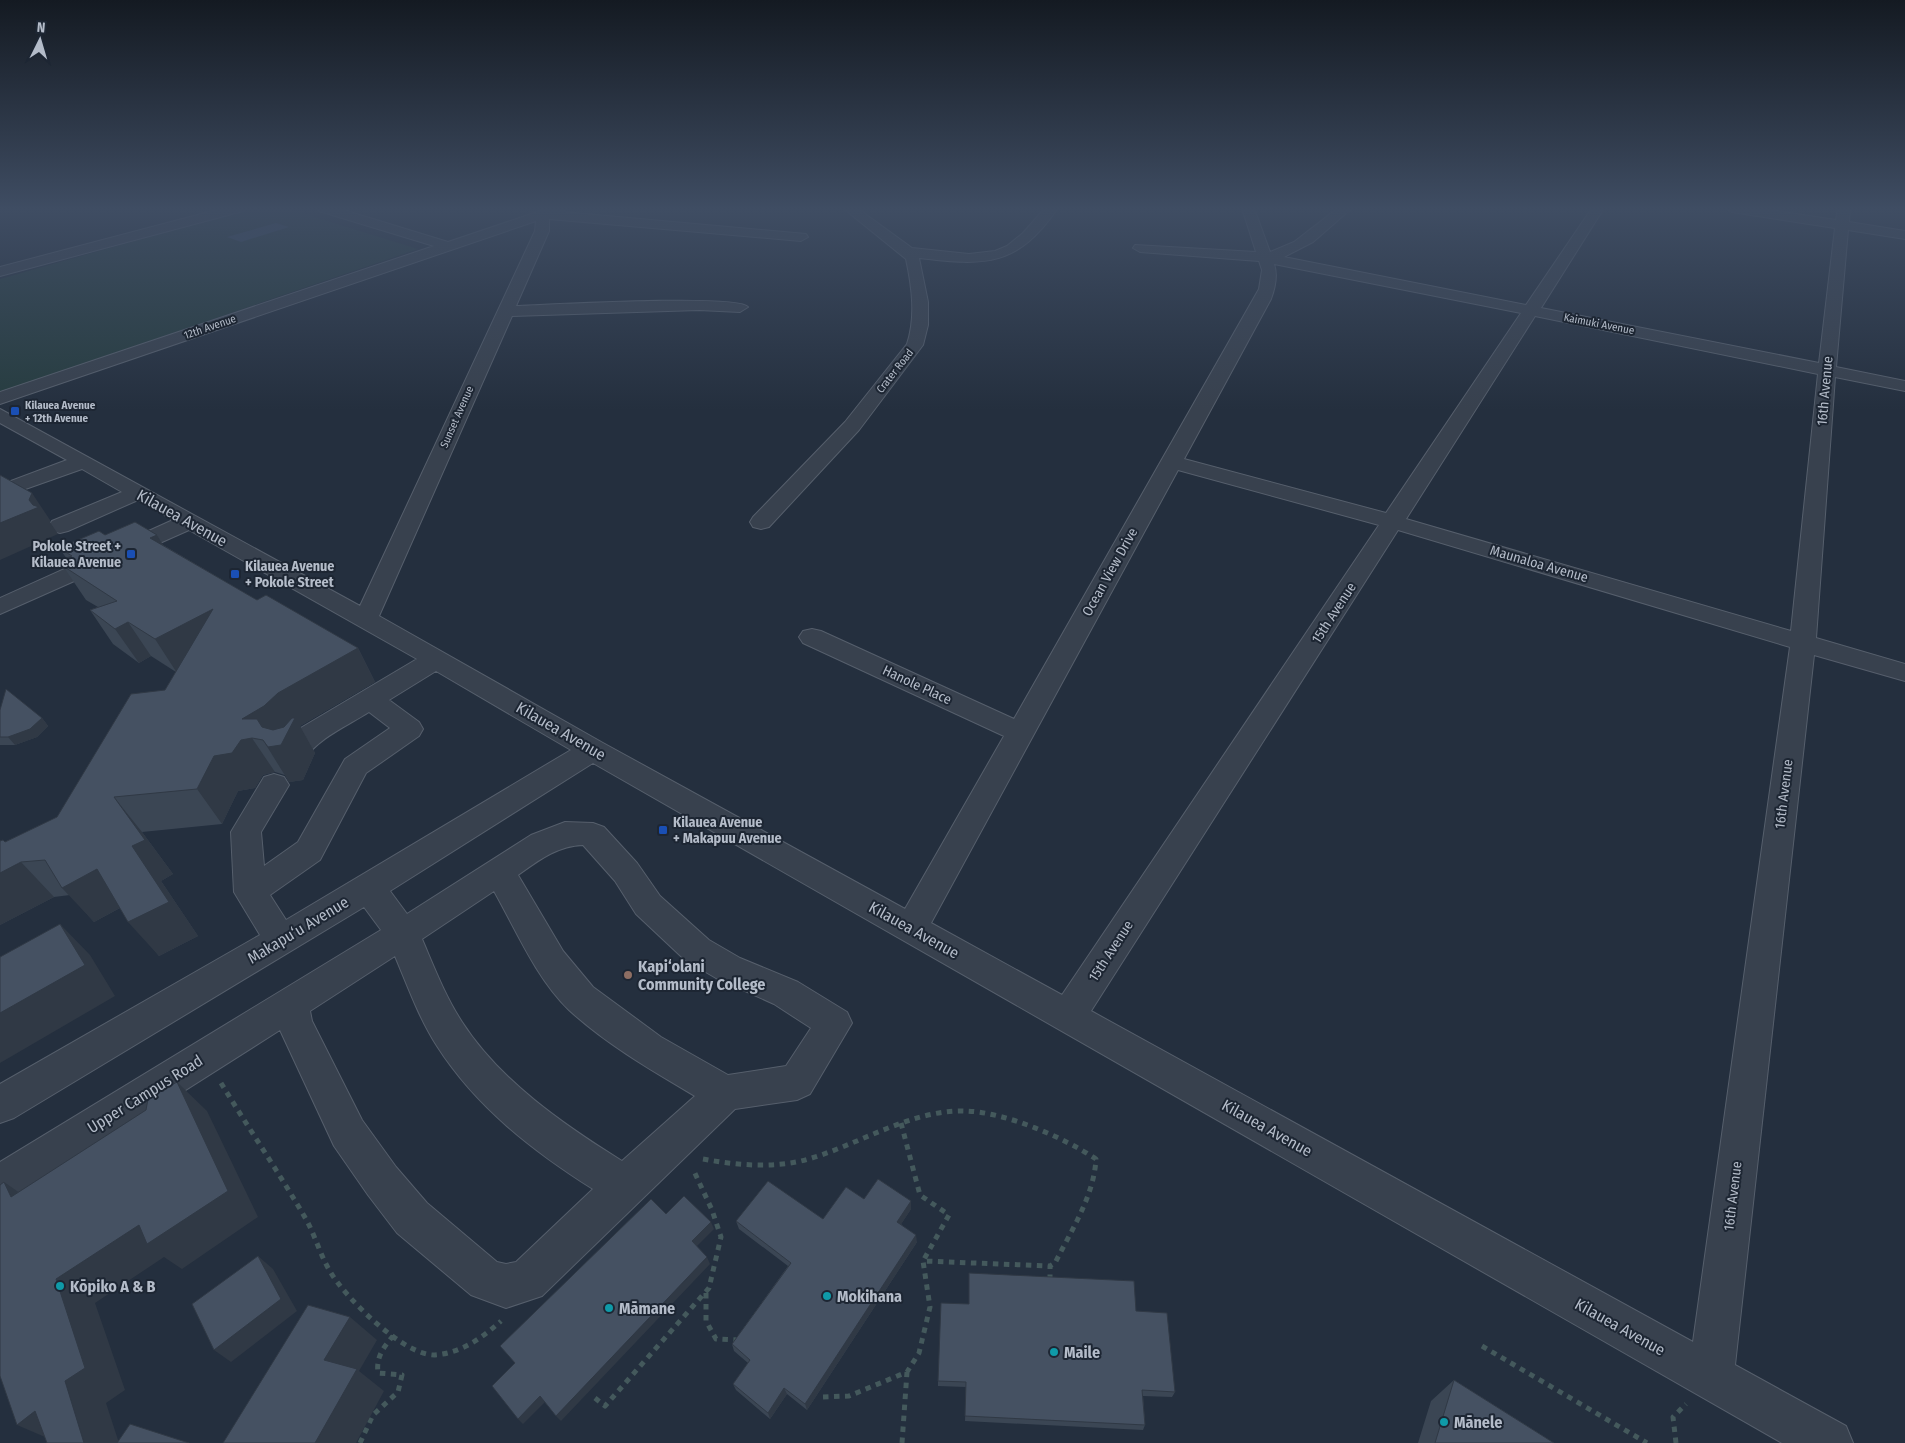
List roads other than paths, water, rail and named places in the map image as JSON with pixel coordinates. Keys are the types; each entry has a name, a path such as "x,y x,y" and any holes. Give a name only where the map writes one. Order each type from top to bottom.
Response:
{"street":[{"name":"12th Avenue","path":"0,398 362,275"},
{"name":"Sunset Avenue","path":"366,619 521,275"},
{"name":"Crater Road","path":"761,522 852,426 915,345 920,335 916,275"},
{"name":"Ocean View Drive","path":"911,929 1263,299 1269,275"},
{"name":"Kaimuki Avenue","path":"1355,275 1905,386"},
{"name":"15th Avenue","path":"1068,1016 1394,522 1553,275"},
{"name":"16th Avenue","path":"1711,1378 1803,642 1837,275"},
{"path":"505,311 699,305 740,307"},
{"name":"Kilauea Avenue","path":"0,415 188,522 366,619 593,750 911,929 1829,1443"},
{"path":"0,492 81,462"},
{"name":"Maunaloa Avenue","path":"1171,462 1394,522 1905,673"},
{"path":"60,526 137,493"},
{"path":"0,607 188,522"},
{"name":"Hanole Place","path":"812,637 1021,733"},
{"path":"294,753 301,742 309,736 436,659"},
{"path":"250,892 309,851 355,766 409,729 370,699"},
{"name":"Makapu‘u Avenue","path":"0,1105 369,888 593,750"},
{"path":"274,785 246,832 250,892 281,940"},
{"name":"Upper Campus Road","path":"0,1186 555,837 574,832 593,835 626,872 648,905 691,945 728,968 786,993 834,1023 797,1082 726,1093"},
{"path":"290,1004 295,1023 348,1133 412,1218 450,1252 486,1280 506,1286 527,1281 625,1186 726,1093 648,1049 581,998 551,961 500,871"},
{"path":"369,888 403,934 432,1003 450,1035 483,1076 513,1107 558,1144 625,1186"}],"place":[{"name":"Kilauea Avenue + 12th Avenue","path":"15,411"},
{"name":"Pokole Street + Kilauea Avenue","path":"131,554"},
{"name":"Kilauea Avenue + Pokole Street","path":"235,574"},
{"name":"Kilauea Avenue + Makapuu Avenue","path":"663,830"},
{"name":"Kapi‘olani Community College","path":"628,975"},
{"name":"Kōpiko A & B","path":"60,1286"},
{"name":"Mokihana","path":"827,1296"},
{"name":"Māmane","path":"609,1308"},
{"name":"Maile","path":"1054,1352"},
{"name":"Mānele","path":"1444,1422"}]}
